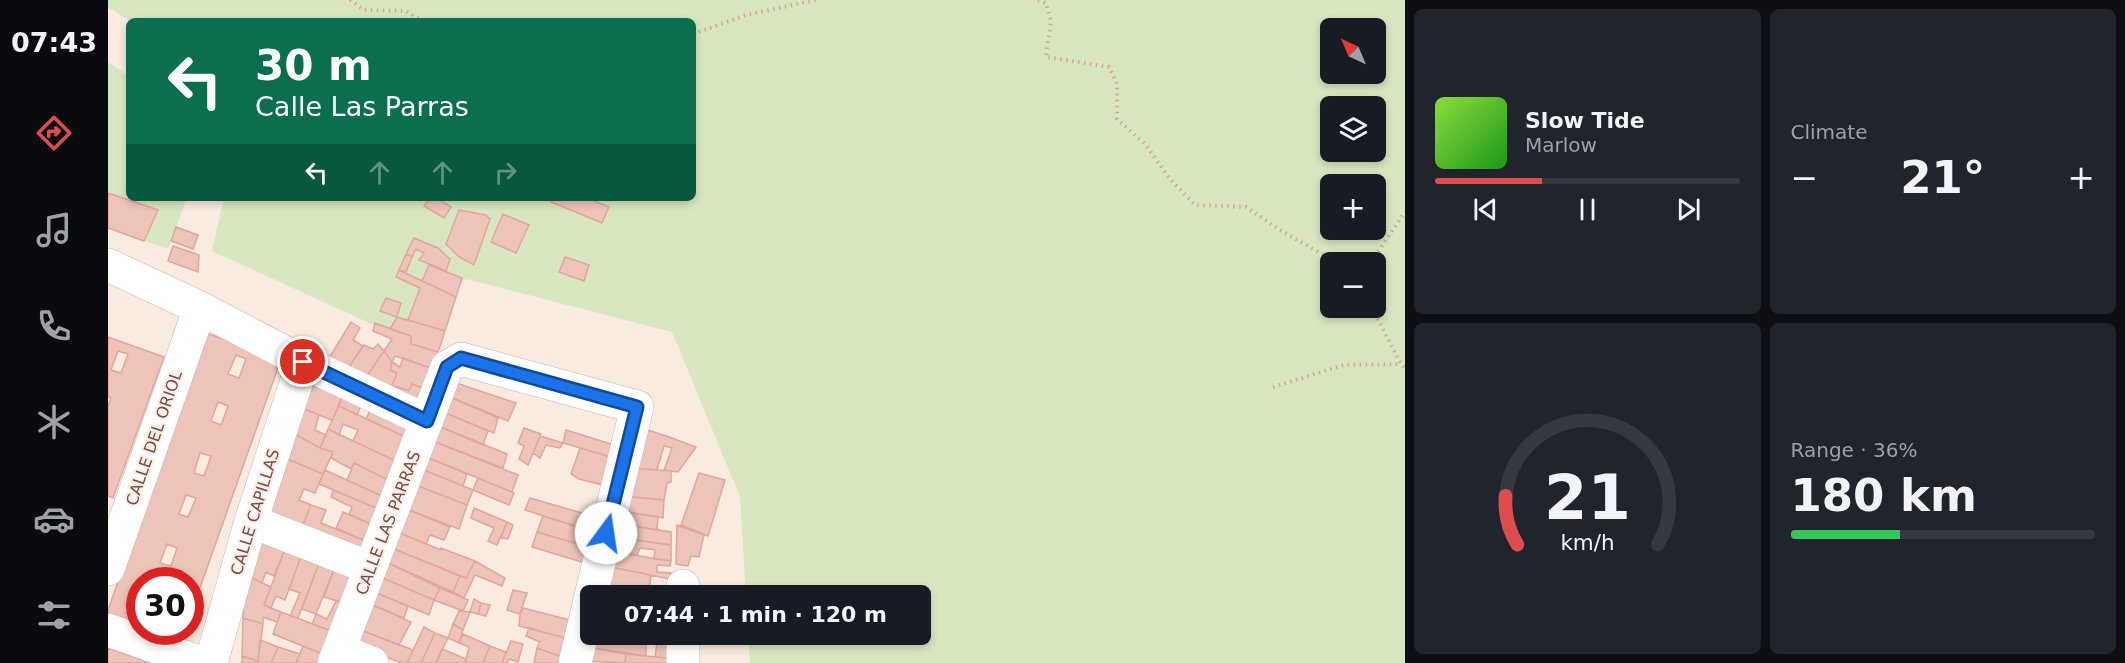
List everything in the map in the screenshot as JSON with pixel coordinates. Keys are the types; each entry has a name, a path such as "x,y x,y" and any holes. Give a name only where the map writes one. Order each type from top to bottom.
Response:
{"street":[{"path":"108,265 427,421"},
{"name":"CALLE DEL ORIOL","path":"108,568 200,308"},
{"name":"CALLE LAS PARRAS","path":"337,657 447,367 461,358 637,407 594,585"},
{"name":"CALLE CAPILLAS","path":"211,663 250,521 303,362"},
{"path":"250,521 370,568"},
{"path":"108,630 202,663"},
{"path":"575,663 580,642"},
{"path":"683,645 683,663"},
{"path":"337,657 372,663"}],"path":[{"path":"350,0 364,10 406,11 417,18"},
{"path":"696,33 746,15 816,0"},
{"path":"1038,0 1046,3 1051,21 1046,57 1109,67 1117,84 1118,119 1145,144 1170,179 1195,205 1246,207 1320,253"},
{"path":"1377,252 1405,212"},
{"path":"1379,320 1405,368"},
{"path":"1273,387 1344,365 1401,364"}],"green space":[{"path":"108,0 1405,0 1405,663 750,663 749,645 931,645 931,585 745,585 740,497 672,332 466,279 415,344 212,251 223,201 696,201 696,18 126,18 108,8"},
{"path":"108,62 126,74 126,201 186,201 168,249 108,228"}],"building":[{"path":"108,193 158,210 144,241 108,228"},
{"path":"428,201 442,201 451,207 444,218 424,206"},
{"path":"594,201 609,207 602,223 551,202"},
{"path":"459,210 486,215 490,219 474,265 459,257 446,244"},
{"path":"503,214 529,225 516,253 491,242"},
{"path":"176,227 198,235 193,249 171,241"},
{"path":"414,238 438,248 450,259 446,271 419,260 424,253 416,249 412,257 406,254"},
{"path":"173,246 199,255 198,272 168,261"},
{"path":"406,254 412,257 406,272 399,270"},
{"path":"565,257 589,265 584,281 559,272"},
{"path":"429,265 462,278 456,297 422,281"},
{"path":"399,270 456,297 445,331 408,320 420,288 396,277"},
{"path":"386,298 401,303 397,317 380,311"},
{"path":"397,317 445,331 438,352 411,344 411,336 390,329"},
{"path":"351,322 360,328 353,340 363,346 347,370 328,360"},
{"path":"375,323 411,336 411,344 438,352 433,369 395,356 392,362 384,351 392,339 373,331"},
{"path":"206,333 281,359 204,576 204,567 126,567 126,620 108,614","holes":["236,355 246,359 239,378 228,374","218,402 228,406 221,425 211,421","200,453 211,456 204,476 194,473","186,495 196,498 188,517 179,514","167,544 177,548 171,566 160,563"]},
{"path":"108,337 164,357 113,498 108,496 108,406 111,398 108,397","holes":["118,351 128,354 121,373 111,370"]},
{"path":"378,344 384,351 364,380 347,370 364,345 373,349"},
{"path":"384,351 392,362 390,370 397,373 392,386 398,387 393,396 364,380"},
{"path":"403,358 433,369 426,389 412,384 409,391 392,386 397,373 390,370 392,362 400,367"},
{"path":"315,376 345,390 331,420 300,407"},
{"path":"453,382 516,403 508,421 448,396"},
{"path":"412,384 426,389 419,411 393,396 398,387 409,391"},
{"path":"345,390 364,399 357,415 339,406"},
{"path":"448,396 498,418 494,433 441,411"},
{"path":"373,404 416,423 410,439 366,419"},
{"path":"339,406 410,439 400,463 353,441 358,430 343,424 339,435 328,429"},
{"path":"300,407 319,415 315,430 326,435 320,448 293,433"},
{"path":"441,411 488,431 483,445 436,425"},
{"path":"436,425 507,454 503,468 430,440"},
{"path":"639,427 696,447 678,472 664,470 672,448 664,446 657,470 629,468"},
{"path":"524,428 541,434 528,465 519,459 524,446 518,443"},
{"path":"328,429 400,463 392,482 354,463 351,469 331,458 333,452 320,448"},
{"path":"566,430 621,447 618,459 563,443"},
{"path":"293,433 320,448 333,452 323,474 285,458"},
{"path":"540,436 563,443 560,448 546,445 540,458 533,453"},
{"path":"430,440 518,475 512,492 424,456"},
{"path":"580,448 618,459 611,487 579,479 571,474"},
{"path":"424,456 467,474 463,486 419,468"},
{"path":"285,458 323,474 315,493 304,489 299,500 311,505 300,532 265,519"},
{"path":"354,463 392,482 386,498 347,480"},
{"path":"419,468 473,490 467,505 413,484"},
{"path":"629,468 671,471 671,482 667,483 664,500 622,496"},
{"path":"325,470 386,498 381,510 319,484"},
{"path":"699,473 725,480 708,536 681,525"},
{"path":"478,478 514,493 509,505 473,490"},
{"path":"413,484 467,505 459,529 404,508"},
{"path":"333,490 381,510 375,526 349,514 352,507 331,497"},
{"path":"622,496 664,500 663,518 619,511"},
{"path":"530,498 603,519 600,534 525,510"},
{"path":"311,505 326,510 321,523 368,542 363,556 300,532"},
{"path":"404,508 450,527 444,540 430,535 426,544 395,531"},
{"path":"474,508 507,522 497,545 488,541 494,528 471,518"},
{"path":"619,511 658,517 657,530 616,523"},
{"path":"343,512 375,526 368,542 336,528"},
{"path":"543,516 600,534 596,549 537,532"},
{"path":"507,522 513,525 508,539 501,538"},
{"path":"616,523 671,532 671,545 613,537"},
{"path":"677,525 704,535 699,557 691,556 688,566 676,564"},
{"path":"395,531 475,561 466,578 389,547"},
{"path":"537,532 596,549 592,565 532,547"},
{"path":"263,535 287,544 274,576 266,572 262,583 250,577"},
{"path":"613,537 671,545 671,561 654,559 655,550 640,548 637,555 609,551"},
{"path":"287,544 303,551 285,600 276,596 271,608 264,605"},
{"path":"389,547 460,576 453,592 384,561"},
{"path":"303,551 321,558 298,618 290,616 300,593 289,589"},
{"path":"609,551 671,561 670,566 657,565 657,572 671,573 670,579 606,566"},
{"path":"321,558 336,564 316,614 302,609"},
{"path":"384,561 440,588 434,600 378,576"},
{"path":"475,561 505,578 502,586 475,575 464,598 453,592 460,576 466,578"},
{"path":"336,564 356,572 344,603 324,597"},
{"path":"606,566 651,575 650,585 602,585"},
{"path":"378,576 434,600 429,615 372,591"},
{"path":"250,577 271,587 264,605 281,612 277,622 263,617 263,624 243,618 244,598"},
{"path":"440,588 468,600 463,611 434,600"},
{"path":"513,590 527,593 520,614 507,610"},
{"path":"372,591 408,606 404,618 368,603"},
{"path":"474,599 481,603 478,614 470,612"},
{"path":"336,601 344,603 334,632 312,624 316,614 327,619"},
{"path":"368,603 411,622 399,645 358,629"},
{"path":"481,603 490,605 486,616 478,614"},
{"path":"523,608 578,622 573,640 519,626"},
{"path":"459,611 470,612 463,630 453,624"},
{"path":"281,612 334,632 325,655 273,634"},
{"path":"243,618 263,624 258,661 242,656"},
{"path":"453,624 463,630 459,643 448,638"},
{"path":"424,627 435,633 421,663 407,663"},
{"path":"529,628 573,640 568,659 537,648 540,642 526,636"},
{"path":"358,629 413,650 407,663 352,644"},
{"path":"435,633 448,638 436,663 421,663"},
{"path":"463,634 490,646 483,663 465,663 469,647 459,643"},
{"path":"260,640 278,647 271,663 242,663 242,656 258,661"},
{"path":"511,641 523,644 518,662 509,659 507,663 502,663"},
{"path":"587,645 646,645 646,656 587,647"},
{"path":"657,645 667,645 667,658 655,657"},
{"path":"303,646 325,655 322,663 296,663"},
{"path":"490,646 506,652 502,663 483,663"},
{"path":"278,647 300,654 296,663 271,663"},
{"path":"587,647 626,654 625,663 584,661"},
{"path":"108,648 151,663 108,663"},
{"path":"537,648 568,659 567,663 534,663"},
{"path":"442,649 466,659 465,663 436,663"},
{"path":"626,654 667,658 668,663 625,663"}],"route":[{"path":"303,362 427,421 447,367 461,358 637,407 606,533"}]}
